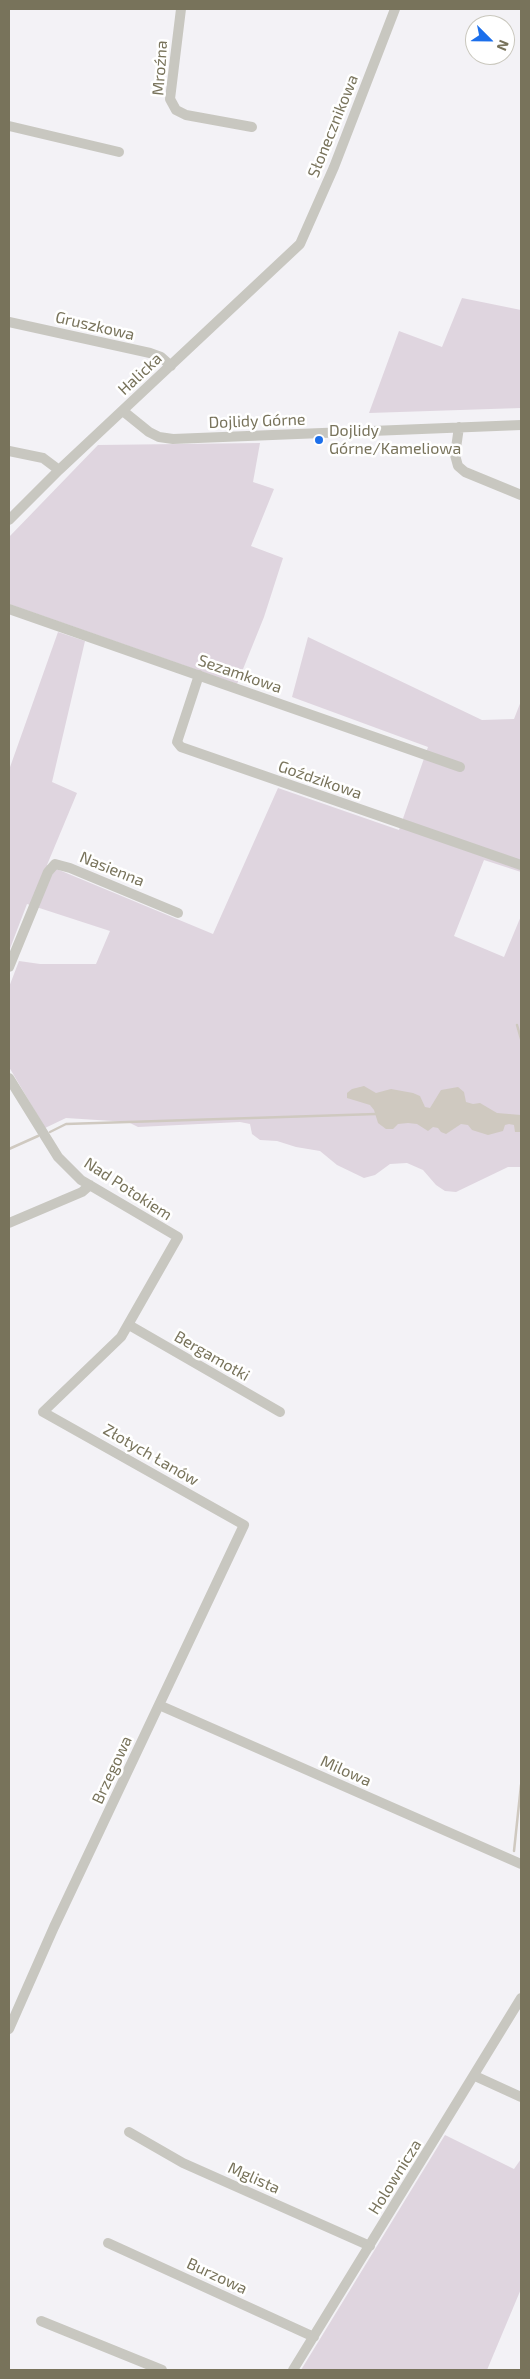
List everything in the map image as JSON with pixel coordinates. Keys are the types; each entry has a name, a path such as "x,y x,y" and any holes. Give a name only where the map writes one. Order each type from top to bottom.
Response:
{"street":[{"name":"Mroźna","path":"181,9 170,99 176,110 186,115 252,127"},
{"name":"Słonecznikowa","path":"292,251 304,238 396,9"},
{"path":"9,126 119,152"},
{"name":"Halicka","path":"9,520 59,470 292,251"},
{"name":"Gruszkowa","path":"9,322 150,353 161,357 171,366"},
{"name":"Dojlidy Górne","path":"123,411 149,432 159,437 173,439 521,425"},
{"path":"459,427 455,455 458,466 465,472 521,495"},
{"path":"9,451 43,458 59,470"},
{"name":"Sezamkowa","path":"9,609 460,767"},
{"name":"Goździkowa","path":"199,675 177,742 181,747 521,866"},
{"name":"Nasienna","path":"9,967 48,872 55,864 70,868 178,913"},
{"name":"Nad Potokiem","path":"9,1078 58,1157 90,1185 178,1237 121,1337 44,1412"},
{"path":"9,1222 82,1192 90,1185"},
{"name":"Bergamotki","path":"129,1325 280,1412"},
{"name":"Złotych Łanów","path":"44,1412 244,1525"},
{"name":"Brzegowa","path":"9,2029 54,1927 244,1525"},
{"name":"Milowa","path":"159,1705 521,1864"},
{"name":"Holownicza","path":"293,2370 475,2076 521,1998"},
{"path":"475,2076 521,2097"},
{"name":"Mglista","path":"129,2132 183,2163 370,2246"},
{"name":"Burzowa","path":"108,2243 314,2337"},
{"path":"41,2321 162,2370"}],"shaded area":[{"path":"462,298 521,310 521,408 369,413 399,331 442,347"},
{"path":"260,443 253,482 274,489 251,546 283,558 264,617 237,684 9,604 9,537 98,445"},
{"path":"58,632 85,641 52,782 77,793 47,865 213,934 278,788 399,830 428,747 292,697 308,637 482,720 514,719 521,701 521,872 484,860 454,936 504,957 521,916 521,1167 508,1167 456,1192 445,1191 436,1185 423,1170 407,1163 390,1164 375,1175 364,1178 337,1165 320,1151 296,1147 277,1141 260,1140 252,1134 250,1124 240,1122 138,1127 128,1122 66,1118 45,1128 9,1067 9,987 19,961 40,964 96,964 110,931 27,904 9,951 9,770"},
{"path":"364,1086 376,1093 391,1089 413,1093 420,1096 425,1107 430,1108 441,1090 458,1087 464,1092 466,1102 480,1103 497,1113 521,1115 521,1132 515,1132 514,1125 509,1124 505,1125 503,1131 488,1135 472,1130 468,1125 461,1124 446,1134 438,1128 433,1127 428,1131 417,1124 408,1123 398,1124 393,1129 386,1129 378,1123 374,1110 370,1105 347,1098 347,1093 352,1089"},
{"path":"445,2135 514,2169 521,2159 521,2289 487,2370 301,2370"}],"waterway":[{"path":"517,1025 521,1039"},
{"path":"50,1132 66,1124 376,1114"},
{"path":"9,1149 38,1136"},
{"path":"514,1851 521,1785"}],"place":[{"name":"Dojlidy Górne/Kameliowa","path":"319,440"}]}
